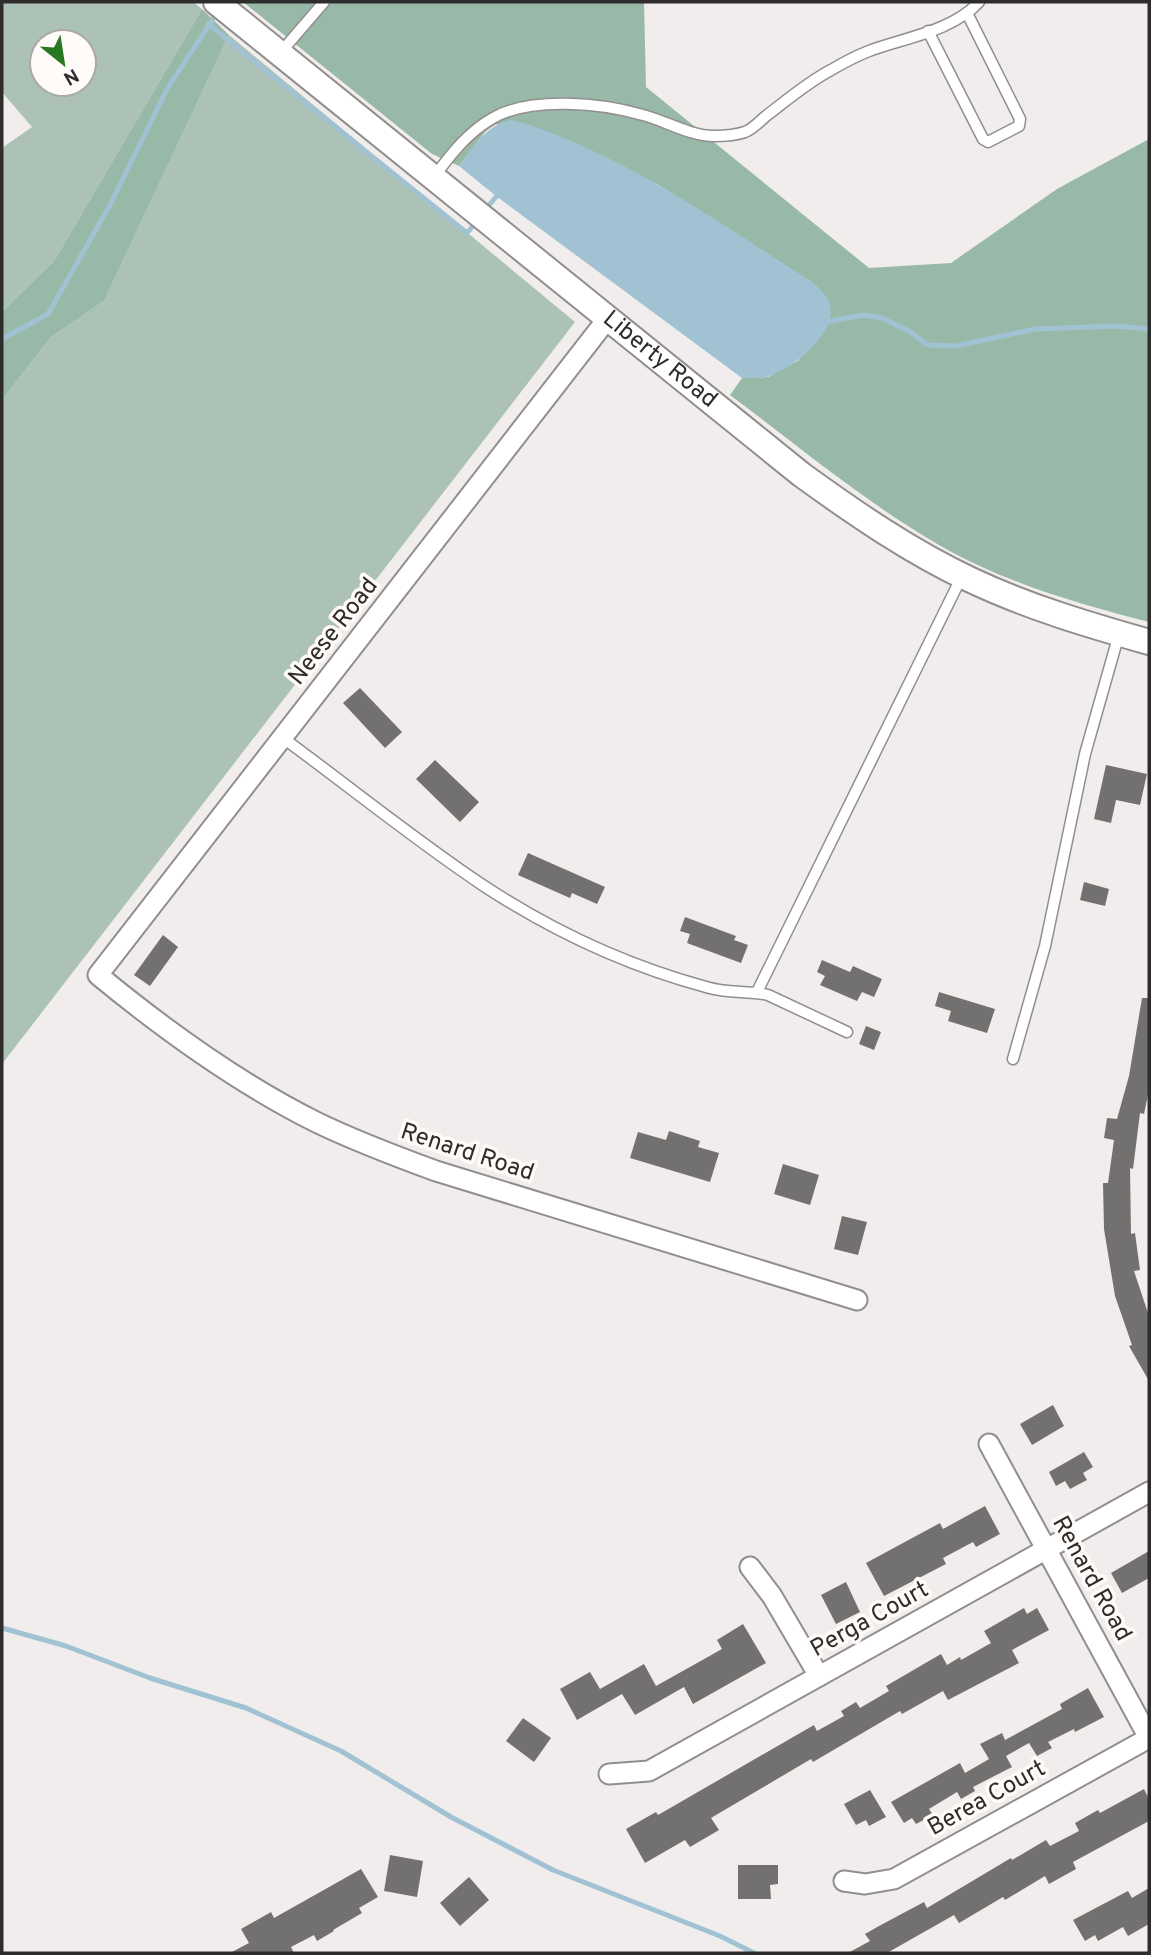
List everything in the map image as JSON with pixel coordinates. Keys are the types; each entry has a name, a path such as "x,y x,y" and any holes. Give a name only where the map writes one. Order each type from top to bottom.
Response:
{"street":[{"name":"Liberty Road","path":"216,2 802,475 843,505 907,546 962,575 1031,605 1149,642"},
{"name":"Neese Road","path":"98,975 608,318"},
{"name":"Renard Road","path":"98,975 136,1006 224,1069 318,1123 384,1152 436,1171 857,1300"},
{"name":"Renard Road","path":"989,1444 1149,1738"},
{"name":"Perga Court","path":"609,1774 649,1771 1149,1492"},
{"path":"750,1567 772,1596 819,1676"},
{"name":"Berea Court","path":"844,1881 865,1884 894,1879 1149,1738"}],"lane":[{"path":"280,53 324,2"},
{"path":"434,178 456,149 475,130 502,114 534,107 561,103 593,104 622,108 698,134 714,136 747,131 830,70 869,51 908,40 928,31 967,13 979,2"},
{"path":"928,31 983,139 988,142 1019,126 1020,120 967,13"},
{"path":"757,992 962,575"},
{"path":"1013,1059 1045,946 1085,754 1119,633"},
{"path":"283,738 485,886 572,936 637,964 707,988 740,994 757,992 768,995 848,1032"}],"green space":[{"path":"2,2 193,2 202,9 54,261 2,312 2,148 32,127 2,92"},
{"path":"243,2 644,2 646,87 869,268 951,263 1057,189 1149,139 1149,622 1041,591 989,570 939,545 858,492 730,395 742,378 768,377 799,360 813,283 657,184 496,124 486,131 459,166 432,154"},
{"path":"202,9 229,35 104,301 51,337 2,400 2,312 54,261"},
{"path":"229,35 575,322 2,1064 2,400 51,337 104,301"}],"water":[{"path":"510,120 576,143 638,173 813,283 825,295 830,305 827,327 820,338 801,358 779,372 763,378 742,378 459,166 487,132"}],"building":[{"path":"360,688 402,732 385,748 343,703"},
{"path":"435,760 479,802 460,822 416,779"},
{"path":"1106,765 1147,774 1140,805 1116,800 1111,823 1094,819"},
{"path":"528,853 605,887 597,904 572,893 570,898 518,875"},
{"path":"1084,882 1109,889 1105,906 1080,900"},
{"path":"685,917 736,936 734,940 748,945 741,963 687,943 690,934 680,931"},
{"path":"163,935 178,947 150,986 134,975"},
{"path":"822,960 850,972 853,966 882,979 874,997 862,992 857,1001 820,985 825,976 817,972"},
{"path":"939,992 995,1009 987,1033 948,1021 951,1011 935,1006"},
{"path":"1142,998 1149,998 1149,1090 1144,1114 1140,1113 1133,1169 1130,1168 1131,1234 1135,1233 1140,1270 1134,1271 1149,1316 1149,1381 1129,1346 1132,1345 1115,1296 1104,1229 1103,1183 1108,1183 1114,1140 1104,1138 1107,1118 1117,1119 1129,1076"},
{"path":"866,1026 881,1032 874,1050 859,1044"},
{"path":"669,1131 700,1141 698,1147 719,1153 710,1182 630,1158 638,1132 666,1140"},
{"path":"783,1164 819,1175 810,1205 774,1194"},
{"path":"842,1216 867,1222 858,1255 834,1249"},
{"path":"1053,1405 1064,1426 1032,1445 1020,1424"},
{"path":"1084,1452 1093,1467 1083,1473 1087,1480 1070,1489 1065,1481 1056,1486 1049,1472"},
{"path":"985,1506 1000,1534 976,1547 973,1542 943,1558 946,1564 884,1596 866,1563 940,1523 943,1529"},
{"path":"1149,1551 1149,1578 1122,1593 1111,1573"},
{"path":"846,1582 860,1612 836,1624 821,1595"},
{"path":"1024,1608 1027,1614 1037,1608 1049,1630 1012,1650 1019,1663 948,1700 943,1691 902,1714 900,1711 711,1818 719,1830 690,1847 685,1840 645,1863 626,1829 656,1812 658,1815 814,1725 817,1731 844,1716 841,1711 856,1702 860,1708 889,1691 886,1686 941,1654 947,1665 960,1657 961,1660 991,1643 984,1631"},
{"path":"743,1624 766,1663 693,1704 684,1687 635,1715 622,1694 577,1720 560,1689 590,1672 600,1689 644,1664 656,1686 722,1649 717,1640"},
{"path":"1088,1688 1104,1717 1048,1742 1052,1748 1037,1756 1029,1743 1006,1756 1012,1767 973,1787 975,1791 961,1799 957,1792 929,1809 933,1815 916,1824 912,1818 904,1823 891,1802 960,1763 965,1773 989,1759 980,1744 1002,1733 1005,1740 1062,1709 1060,1704"},
{"path":"523,1718 551,1738 534,1762 506,1741"},
{"path":"1144,1789 1149,1799 1149,1821 1073,1862 1076,1869 1049,1884 1045,1876 959,1923 954,1915 887,1953 848,1953 870,1941 865,1934 879,1926 924,1902 927,1908 1046,1840 1050,1846 1079,1831 1075,1823"},
{"path":"870,1790 886,1817 869,1826 866,1820 856,1825 844,1804"},
{"path":"390,1855 423,1861 417,1897 384,1891"},
{"path":"738,1865 778,1865 778,1884 770,1885 771,1899 738,1899"},
{"path":"361,1869 378,1897 359,1908 362,1913 334,1931 317,1941 314,1935 291,1947 294,1953 230,1953 249,1943 241,1929 271,1912 274,1918"},
{"path":"469,1877 489,1900 460,1926 440,1903"},
{"path":"1149,1888 1149,1924 1128,1936 1123,1927 1098,1941 1095,1935 1085,1941 1073,1920 1128,1891 1132,1898"}],"waterway":[{"path":"2,339 48,314 110,205 167,89 213,19"},
{"path":"208,24 467,233 472,227"},
{"path":"490,204 501,191"},
{"path":"820,323 864,315 882,318 909,331 928,345 956,346 1035,329 1116,326 1149,329"},
{"path":"2,1628 66,1646 150,1678 246,1708 341,1751 451,1817 553,1870 720,1936 754,1953"}]}
